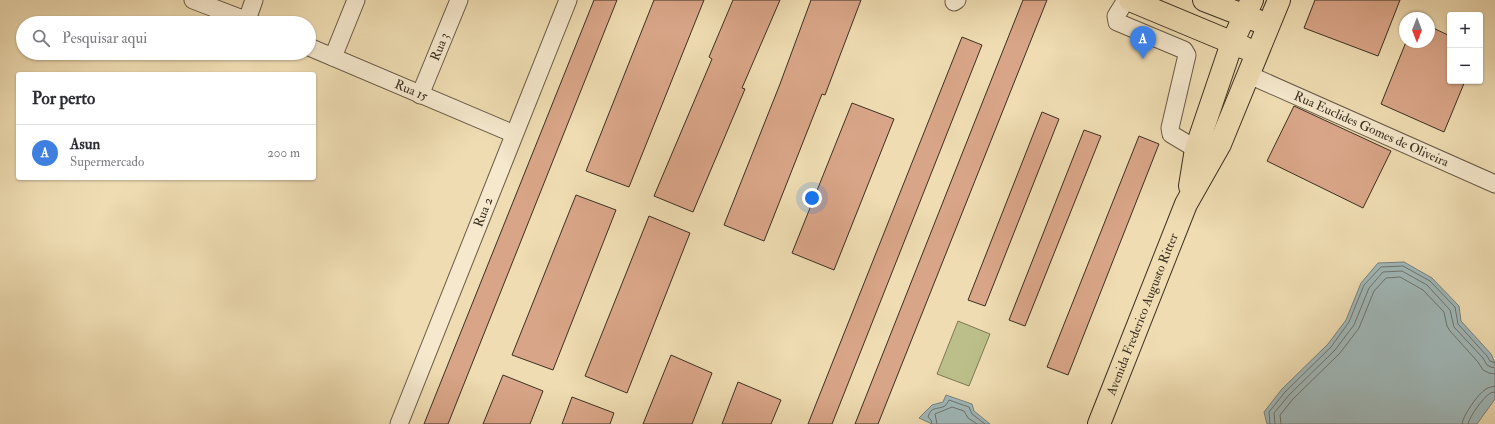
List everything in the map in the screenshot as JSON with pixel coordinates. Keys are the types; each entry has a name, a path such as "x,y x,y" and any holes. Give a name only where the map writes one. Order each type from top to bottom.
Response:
{"main road":[{"path":"1130,0 1256,53"},
{"path":"1204,0 1248,8 1268,25"},
{"name":"Avenida Frederico Augusto Ritter","path":"1100,424 1186,204 1220,144 1247,74 1279,0"},
{"name":"Avenida Frederico Augusto Ritter","path":"1186,204 1196,149 1232,43 1248,8"},
{"path":"1232,43 1247,74"}],"street":[{"path":"193,0 234,16"},
{"path":"251,16 254,0"},
{"path":"333,57 356,0"},
{"name":"Rua 3","path":"420,95 459,0"},
{"name":"Rua 2","path":"399,424 568,0"},
{"path":"1126,0 1116,16 1117,22 1184,50 1187,55 1170,128 1171,134 1196,149"},
{"name":"Rua 15","path":"316,50 514,134"},
{"name":"Rua Euclides Gomes de Oliveira","path":"1247,74 1495,184"}],"green space":[{"path":"958,321 990,334 969,386 937,374"}],"water":[{"path":"1404,262 1432,278 1459,306 1461,321 1491,354 1495,363 1495,399 1477,424 1267,424 1264,412 1282,389 1328,344 1346,320 1361,283 1378,263"},
{"path":"946,395 972,404 974,411 990,424 932,424 919,418 932,405 943,402"}],"building":[{"path":"594,0 617,0 448,424 424,424"},
{"path":"654,0 704,0 629,187 586,171"},
{"path":"733,0 780,0 742,88 745,89 693,212 654,196 712,59 709,57"},
{"path":"811,0 861,0 825,95 822,94 764,241 724,225 780,84"},
{"path":"1023,0 1047,0 878,424 855,424"},
{"path":"1315,0 1400,0 1378,56 1304,28"},
{"path":"1435,29 1447,35 1447,84 1464,84 1444,132 1381,104 1404,48 1435,48"},
{"path":"962,37 982,45 832,424 808,424"},
{"path":"852,103 894,119 834,270 792,253"},
{"path":"1294,106 1391,151 1363,208 1267,161"},
{"path":"1042,112 1059,119 985,306 968,300"},
{"path":"1084,130 1101,136 1025,326 1009,320"},
{"path":"1139,136 1159,144 1068,375 1047,367"},
{"path":"576,195 616,210 553,370 512,355"},
{"path":"649,216 690,233 627,393 585,376"},
{"path":"671,355 712,373 692,424 643,424"},
{"path":"503,375 543,391 530,424 483,424"},
{"path":"738,382 781,400 771,424 722,424"},
{"path":"572,397 614,413 610,424 562,424"}],"place":[{"name":"Asun","path":"1143,59"}]}
